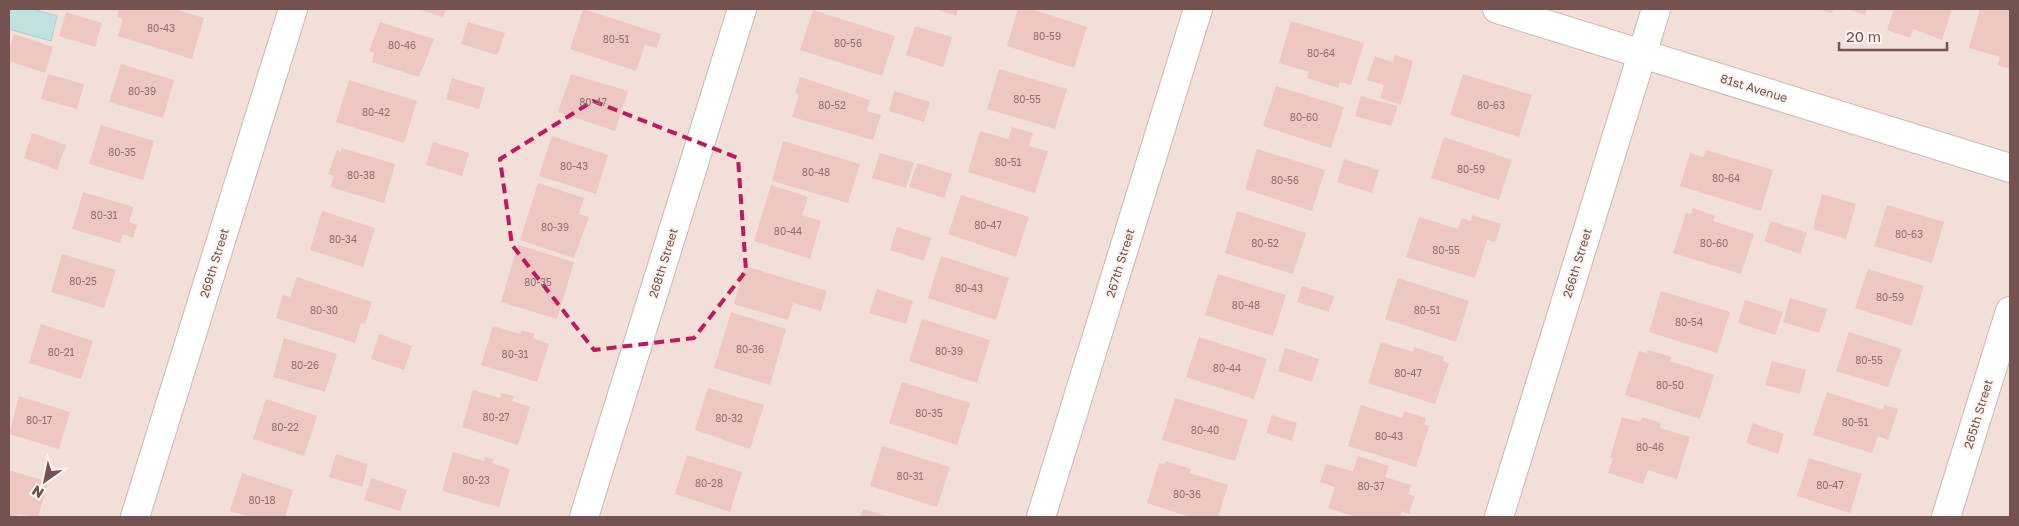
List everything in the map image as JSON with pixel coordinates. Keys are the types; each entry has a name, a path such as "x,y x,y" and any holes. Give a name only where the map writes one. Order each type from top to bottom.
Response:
{"street":[{"name":"269th Street","path":"135,517 293,9"},
{"name":"268th Street","path":"584,517 742,9"},
{"name":"267th Street","path":"1041,517 1198,9"},
{"name":"81st Avenue","path":"1497,9 2010,168"},
{"name":"266th Street","path":"1499,517 1656,9"},
{"name":"265th Street","path":"1946,517 2010,311"}],"highlighted area":[{"path":"593,101 738,158 746,271 694,338 594,350 512,245 500,159"}],"shaded area":[{"path":"9,9 2010,9 2010,517 9,517"}],"water":[{"path":"9,9 32,9 57,16 51,41 9,29"}],"building":[{"path":"119,9 174,9 204,18 192,59 118,36 123,19 117,17"},
{"path":"418,9 446,9 443,17"},
{"path":"583,9 661,34 657,48 645,45 636,71 570,49"},
{"path":"936,9 958,9 956,16"},
{"path":"1018,9 1031,9 1087,27 1074,68 1007,46"},
{"path":"1819,9 1833,9 1832,13"},
{"path":"1847,9 1867,9 1865,15"},
{"path":"1894,9 1952,9 1942,40 1913,29 1910,38 1887,30"},
{"path":"1980,9 2010,10 2010,69 1998,65 2000,57 1969,48"},
{"path":"813,10 895,36 882,76 800,50"},
{"path":"66,12 102,23 95,47 59,36"},
{"path":"1291,21 1364,43 1351,85 1340,82 1338,88 1307,78 1309,72 1279,63"},
{"path":"380,22 434,39 419,77 372,62 374,53 369,51"},
{"path":"468,22 505,33 497,55 461,44"},
{"path":"915,26 952,37 943,67 906,55"},
{"path":"14,34 53,47 45,73 9,61 9,52"},
{"path":"1395,55 1413,61 1401,105 1380,98 1384,85 1367,80 1375,56 1392,62"},
{"path":"121,64 174,80 163,118 109,102"},
{"path":"999,69 1067,89 1055,129 987,109"},
{"path":"48,74 84,84 77,109 41,99"},
{"path":"571,74 628,91 615,131 558,112"},
{"path":"1463,74 1532,95 1519,137 1450,115"},
{"path":"800,77 870,100 867,111 881,115 873,140 792,117 799,94 795,93"},
{"path":"452,78 485,88 479,109 446,99"},
{"path":"349,80 417,101 404,143 336,122"},
{"path":"1276,86 1344,107 1331,148 1263,126"},
{"path":"894,91 930,102 924,122 889,111"},
{"path":"1361,96 1398,106 1391,126 1355,116"},
{"path":"101,125 154,141 143,180 89,164"},
{"path":"1012,127 1033,133 1029,146 1048,151 1035,193 968,172 980,131 1008,139"},
{"path":"32,133 66,145 57,170 24,158"},
{"path":"552,136 608,155 596,194 539,176"},
{"path":"1444,137 1512,160 1499,200 1431,178"},
{"path":"783,141 860,164 848,203 772,181"},
{"path":"433,142 469,153 462,176 426,165"},
{"path":"342,148 395,164 384,203 330,187 334,176 328,174 337,150 341,152"},
{"path":"1257,149 1325,170 1312,211 1245,189"},
{"path":"1706,150 1773,170 1761,211 1680,186 1690,153 1703,157"},
{"path":"880,153 914,163 906,188 872,178"},
{"path":"1344,159 1379,170 1372,193 1337,182"},
{"path":"917,163 952,174 944,198 909,187"},
{"path":"538,183 584,198 579,214 589,217 574,258 520,240"},
{"path":"771,185 808,197 802,215 821,221 810,259 754,241"},
{"path":"83,192 134,207 129,222 137,225 133,238 123,234 120,243 72,229"},
{"path":"1822,194 1856,204 1846,239 1813,229"},
{"path":"961,195 1029,217 1016,257 948,234"},
{"path":"1887,205 1944,222 1932,263 1874,246"},
{"path":"1693,208 1715,216 1713,221 1754,234 1741,274 1673,253 1686,213 1691,214"},
{"path":"322,211 375,228 363,267 310,250"},
{"path":"1237,211 1306,233 1293,274 1225,253"},
{"path":"1472,215 1501,224 1495,242 1487,240 1475,278 1406,257 1419,217 1458,229 1462,218 1471,221"},
{"path":"1771,221 1807,233 1800,254 1764,241"},
{"path":"897,227 931,238 924,261 890,250"},
{"path":"518,245 574,262 557,319 501,302"},
{"path":"62,254 116,270 104,308 51,292"},
{"path":"941,256 1009,278 996,320 928,298"},
{"path":"745,266 827,291 821,311 793,303 788,320 734,304"},
{"path":"1868,269 1924,286 1912,326 1855,308"},
{"path":"1218,274 1286,295 1273,336 1205,315"},
{"path":"297,277 372,302 365,324 361,323 355,343 276,318 283,295 290,297"},
{"path":"1398,278 1469,301 1456,342 1385,319"},
{"path":"1302,286 1334,296 1329,312 1297,302"},
{"path":"877,289 913,301 906,324 869,313"},
{"path":"1661,291 1730,312 1717,353 1649,332"},
{"path":"1790,298 1827,309 1819,333 1783,322"},
{"path":"1745,300 1783,312 1775,335 1738,323"},
{"path":"731,312 786,329 770,385 714,368"},
{"path":"922,319 990,340 977,383 909,361"},
{"path":"41,324 93,341 81,379 29,363"},
{"path":"493,326 520,334 522,330 535,334 533,338 549,344 537,382 481,365"},
{"path":"1849,332 1902,349 1888,387 1836,371"},
{"path":"379,334 412,346 404,370 371,359"},
{"path":"1199,337 1267,359 1254,399 1186,377"},
{"path":"284,338 337,354 325,392 273,377"},
{"path":"1381,342 1413,352 1414,347 1444,357 1443,361 1449,363 1435,404 1368,383"},
{"path":"1285,348 1319,359 1312,382 1278,371"},
{"path":"1648,350 1672,357 1670,361 1714,375 1700,419 1625,395 1639,351 1647,353"},
{"path":"1772,361 1806,370 1800,394 1765,385"},
{"path":"902,382 970,403 957,445 889,423"},
{"path":"708,388 764,405 750,449 695,430"},
{"path":"473,390 500,398 502,393 514,396 512,401 530,407 518,445 462,427"},
{"path":"1827,392 1883,410 1884,405 1898,409 1888,440 1878,436 1872,453 1813,435"},
{"path":"19,396 70,412 59,449 9,434"},
{"path":"1175,398 1248,420 1235,461 1162,440"},
{"path":"266,399 317,416 304,456 253,439"},
{"path":"1361,405 1402,418 1404,411 1426,418 1424,424 1429,426 1416,467 1348,446"},
{"path":"1272,415 1297,423 1292,441 1266,433"},
{"path":"1622,417 1640,422 1642,417 1661,423 1660,428 1690,437 1677,479 1648,470 1643,484 1608,473 1613,458 1610,458"},
{"path":"1753,423 1784,434 1778,454 1746,443"},
{"path":"882,446 950,467 937,507 870,486"},
{"path":"453,452 484,461 485,457 494,459 492,463 510,469 499,507 442,491"},
{"path":"336,454 368,464 362,487 329,477"},
{"path":"687,455 742,472 730,512 675,494"},
{"path":"1358,456 1389,466 1385,477 1411,485 1408,494 1415,496 1409,514 1402,511 1400,517 1356,517 1328,508 1335,487 1320,482 1326,464 1353,471"},
{"path":"1809,458 1862,474 1850,513 1797,496"},
{"path":"1166,461 1191,469 1190,473 1228,485 1218,517 1190,517 1147,503 1159,463 1164,464"},
{"path":"9,470 48,482 38,517 17,514 16,517 9,517"},
{"path":"242,473 293,490 285,517 251,517 230,511"},
{"path":"371,478 407,490 400,511 364,500"},
{"path":"863,509 889,517 860,517"}]}
